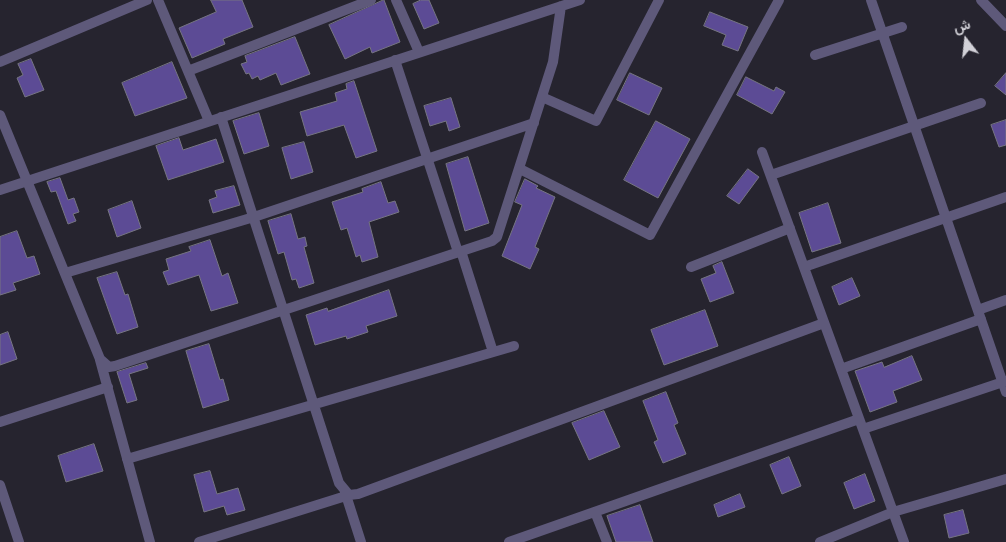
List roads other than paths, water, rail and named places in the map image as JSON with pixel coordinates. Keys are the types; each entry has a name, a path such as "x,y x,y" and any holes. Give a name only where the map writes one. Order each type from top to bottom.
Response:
{"street":[{"path":"0,62 147,0"},
{"path":"158,0 209,121"},
{"path":"188,71 371,0"},
{"path":"0,190 580,0"},
{"path":"542,97 596,121 659,0"},
{"path":"520,169 650,234 779,0"},
{"path":"509,542 861,424 1005,385 871,0"},
{"path":"981,0 1006,26"},
{"path":"399,1 419,52"},
{"path":"100,359 109,367 115,366 492,241 497,237 553,62 561,6"},
{"path":"815,56 902,27"},
{"path":"395,60 426,160 493,352"},
{"path":"771,175 981,103"},
{"path":"0,115 100,359 150,542"},
{"path":"221,117 339,483 347,494 361,542"},
{"path":"65,273 254,217 534,123"},
{"path":"762,152 904,542"},
{"path":"804,267 1006,196"},
{"path":"692,267 790,228"},
{"path":"841,369 979,314 1006,300"},
{"path":"199,542 347,494 358,494 824,323"},
{"path":"128,459 514,346"},
{"path":"0,422 108,387"},
{"path":"820,542 893,512 1006,479"},
{"path":"0,485 19,542"},
{"path":"595,512 607,542"}]}
